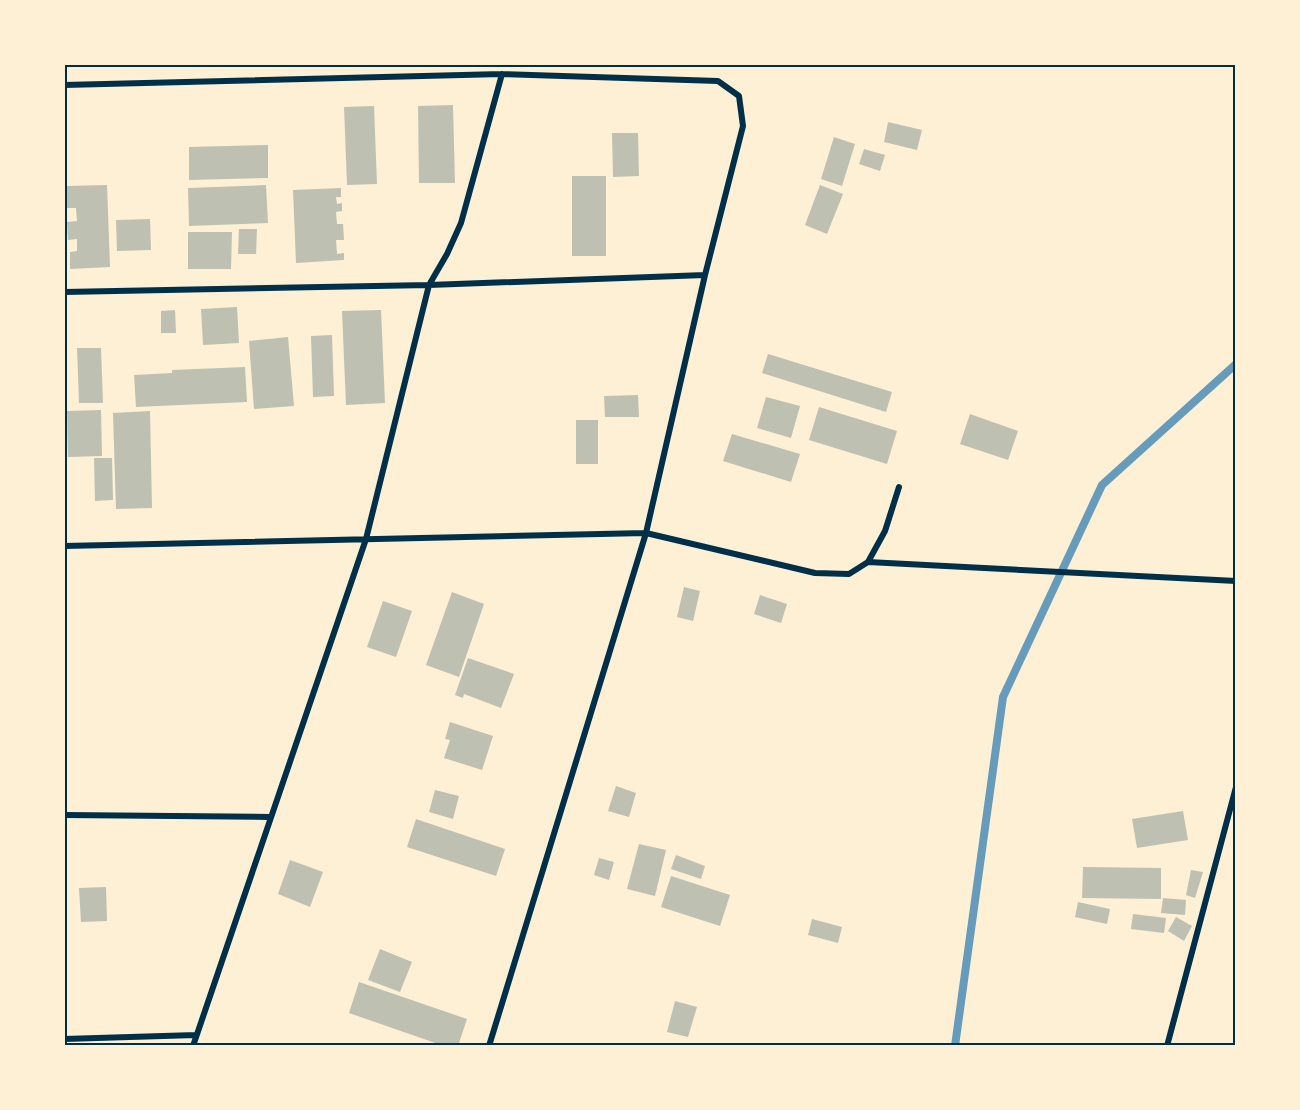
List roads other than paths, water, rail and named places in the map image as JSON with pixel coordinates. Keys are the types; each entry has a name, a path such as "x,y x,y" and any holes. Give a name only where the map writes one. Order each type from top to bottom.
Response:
{"street":[{"path":"64,85 502,75 718,81 739,96 743,126 705,275 646,533 489,1046"},
{"path":"194,1046 366,539 429,285 461,223 502,75"},
{"path":"64,292 429,285 705,275"},
{"path":"64,546 646,533 815,573 849,574 868,562 885,531 899,488"},
{"path":"868,562 1236,581"},
{"path":"1167,1046 1236,788"},
{"path":"64,815 270,817"},
{"path":"64,1039 196,1035"}],"waterway":[{"path":"955,1046 1003,697 1102,485 1236,364"}]}
